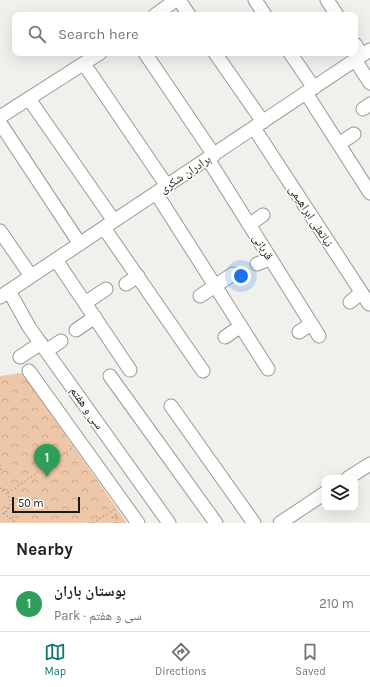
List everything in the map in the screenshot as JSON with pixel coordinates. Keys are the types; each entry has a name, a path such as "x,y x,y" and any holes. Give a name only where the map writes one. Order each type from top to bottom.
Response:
{"street":[{"path":"159,12 177,0 187,12"},
{"path":"255,0 263,12"},
{"path":"327,0 334,12"},
{"path":"363,55 370,83"},
{"name":"برادران شکری","path":"5,294 363,55"},
{"path":"0,117 96,56"},
{"name":"قربانی","path":"147,56 211,157 249,225 319,336"},
{"name":"نباتعلی ابراهیمی","path":"217,56 365,298 350,302"},
{"path":"292,56 339,144 370,193"},
{"path":"84,64 161,189 216,286 268,369"},
{"path":"29,99 109,224 138,276 202,371"},
{"path":"0,123 80,244"},
{"path":"339,144 354,134"},
{"path":"249,225 262,214"},
{"path":"0,231 31,276"},
{"path":"257,264 270,259"},
{"path":"56,260 130,370"},
{"path":"200,296 233,274"},
{"path":"126,284 138,276"},
{"path":"85,303 106,289"},
{"name":"سی و هفتم","path":"5,294 168,523"},
{"path":"76,330 94,317"},
{"path":"299,332 311,324"},
{"path":"224,337 241,326"},
{"path":"20,357 61,341"},
{"path":"29,370 138,523"},
{"path":"110,376 216,523"},
{"path":"171,406 254,523"},
{"path":"353,475 370,464"},
{"path":"280,523 322,495"}],"path":[{"path":"8,493 74,447"},
{"path":"0,466 2,469 0,473"},
{"path":"0,488 8,493 10,498 10,506 4,514 0,515"},
{"path":"93,523 116,507 116,523"},
{"path":"4,514 16,523"}],"green space":[{"path":"22,373 127,523 0,523 0,376"}],"place":[{"name":"بوستان باران","path":"47,477"}]}
